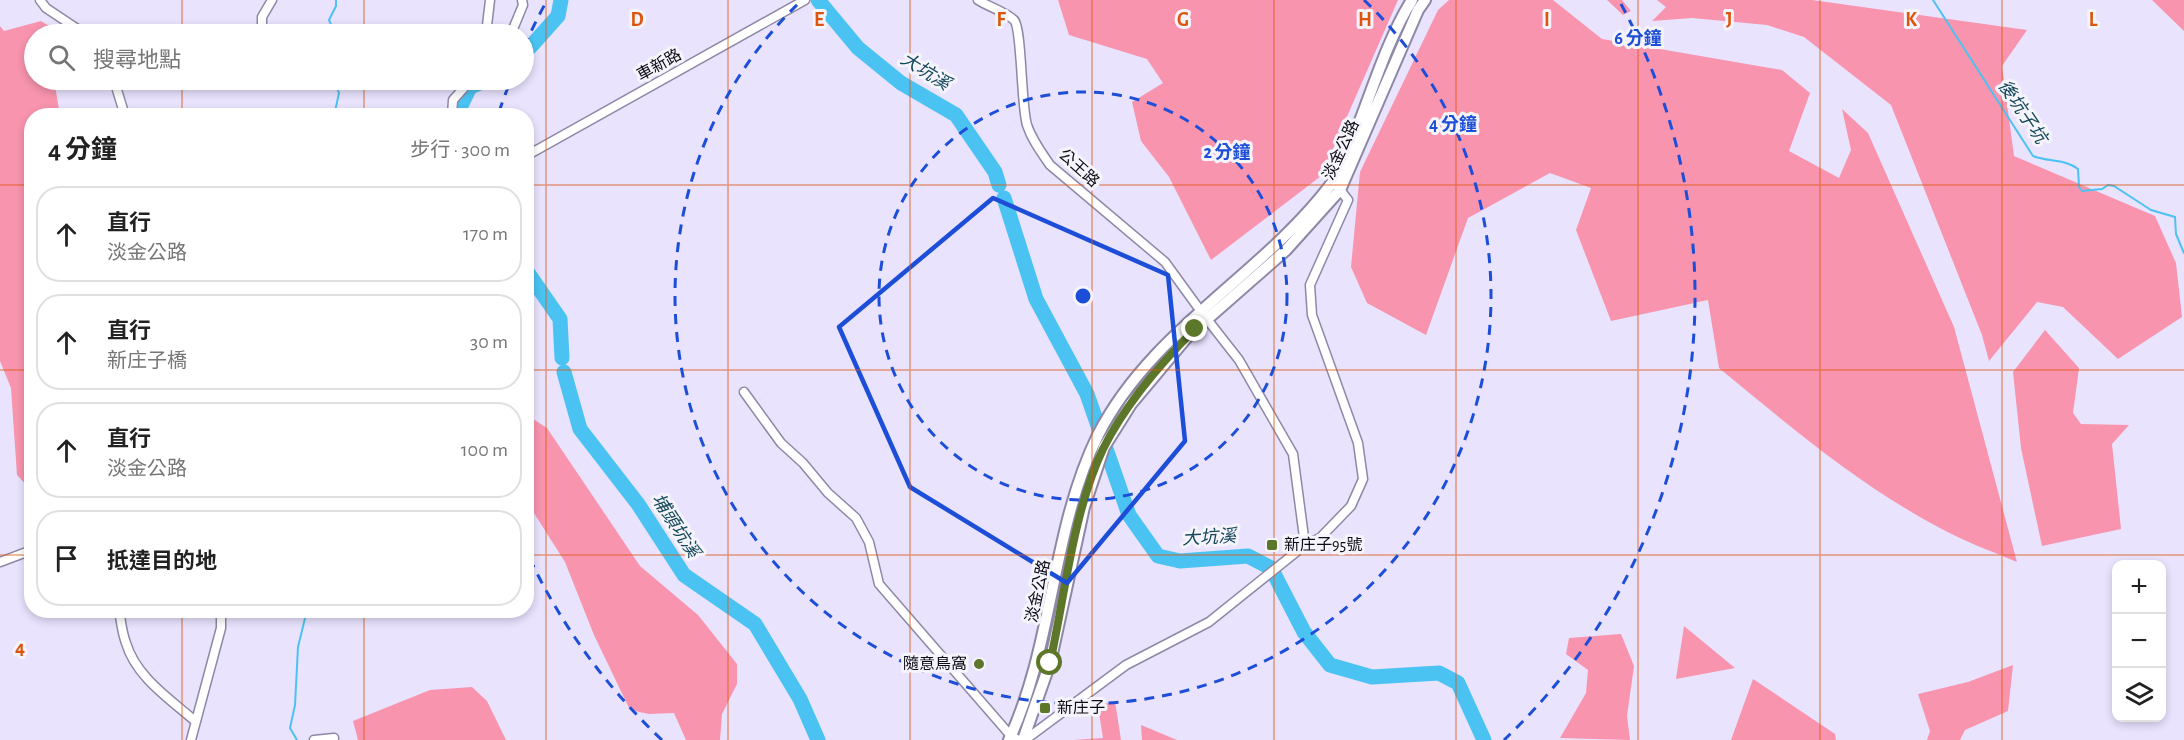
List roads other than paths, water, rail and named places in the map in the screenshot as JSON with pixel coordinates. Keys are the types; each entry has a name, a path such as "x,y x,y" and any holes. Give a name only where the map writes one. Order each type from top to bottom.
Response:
{"main road":[{"name":"淡金公路","path":"1337,185 1412,0"},
{"name":"淡金公路","path":"1017,739 1036,666 1071,508 1093,447 1109,416 1144,367 1214,306 1337,185 1418,10 1425,0"},
{"name":"淡金公路","path":"1017,739 1050,663 1081,518 1100,458 1117,425 1192,326"}],"street":[{"path":"40,0 46,8 70,24"},
{"path":"262,24 262,16 272,0"},
{"path":"487,24 490,0"},
{"path":"515,24 523,4 522,0"},
{"name":"車新路","path":"534,152 805,0"},
{"name":"公王路","path":"978,0 1014,21 1020,30 1019,65 1027,123 1036,147 1050,165 1166,262 1197,306"},
{"path":"117,90 123,108"},
{"path":"452,108 453,100 462,90"},
{"path":"744,392 781,443 803,463 835,500 856,518 869,542 879,584 1017,739 1126,665 1209,622 1305,545 1320,538 1351,506 1364,479 1358,443 1312,315 1310,285 1348,200 1337,185"},
{"path":"1210,323 1239,360 1293,454 1305,545"},
{"path":"0,562 24,553"},
{"path":"121,618 126,644 134,663 143,675 195,721"},
{"path":"191,740 221,628 221,618"},
{"path":"314,740 334,738"}],"waterway":[{"path":"331,24 329,20 336,6 336,0"},
{"name":"埔頭坑溪","path":"534,43 558,16 561,0"},
{"name":"大坑溪","path":"818,0 858,48 901,83 956,115 995,172 999,185"},
{"name":"後坑子坑","path":"1933,0 2033,156 2062,162 2078,169 2079,187 2082,191 2102,189 2108,185 2114,186 2151,210 2175,217 2176,234 2184,253"},
{"path":"336,108 338,90"},
{"name":"埔頭坑溪","path":"460,108 469,90"},
{"name":"大坑溪","path":"1004,198 1036,299 1087,394 1129,515 1158,556 1180,561 1248,556 1271,568 1304,632 1330,665 1372,677 1439,673 1458,683 1484,740"},
{"name":"埔頭坑溪","path":"534,282 560,319 562,358"},
{"name":"埔頭坑溪","path":"564,372 580,429 638,504 684,575 755,624 800,699 818,740"},
{"path":"297,740 290,728 295,705 298,647 305,618"}],"place":[{"name":"新庄子95號","path":"1272,545"},
{"name":"隨意鳥窩","path":"979,664"},
{"name":"新庄子","path":"1045,708"}]}
